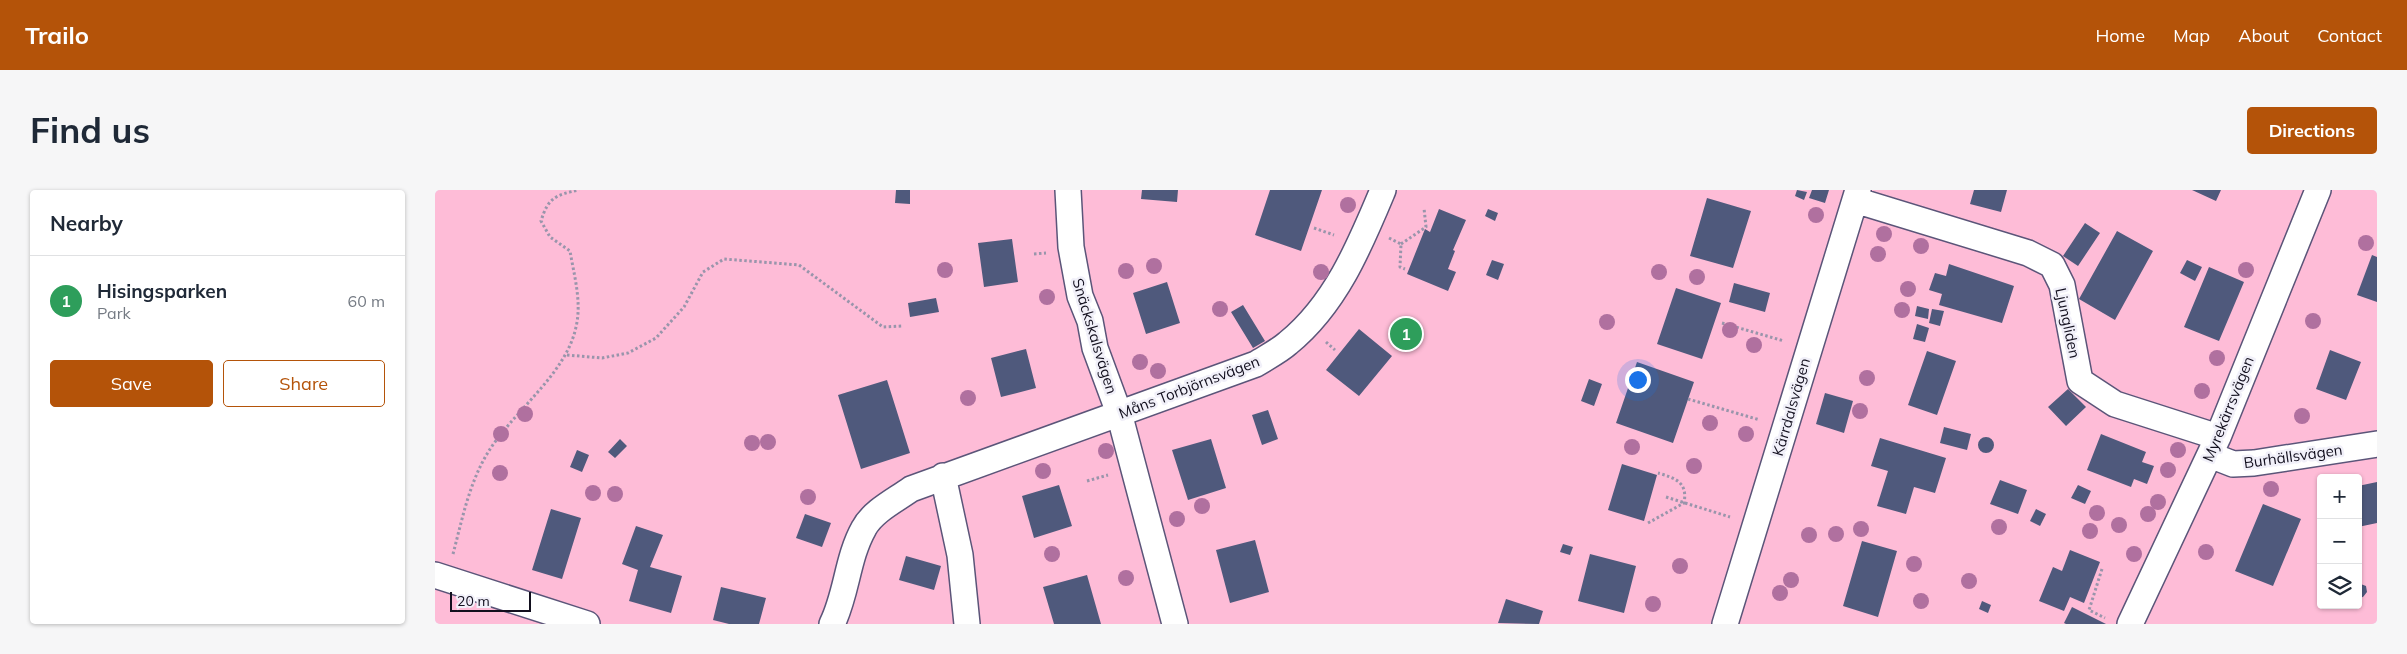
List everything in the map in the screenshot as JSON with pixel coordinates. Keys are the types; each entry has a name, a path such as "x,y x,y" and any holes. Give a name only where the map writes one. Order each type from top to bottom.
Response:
{"street":[{"name":"Snäckskalsvägen","path":"1068,190 1071,247 1080,296 1090,321 1095,348 1119,413 1175,624"},
{"name":"Måns Torbjörnsvägen","path":"832,624 864,527 883,508 911,489 1256,364 1288,344 1309,323 1347,269 1383,190"},
{"name":"Myrekärrsvägen","path":"2120,622 2214,446 2318,190"},
{"name":"Ljungliden","path":"1856,195 2028,254 2052,265 2061,285 2080,381 2115,404 2214,446"},
{"name":"Kärrdalsvägen","path":"1725,624 1856,195"},
{"name":"Burhällsvägen","path":"2214,446 2233,464 2254,463 2377,444"},
{"path":"943,476 960,555 967,624"},
{"path":"441,577 587,624"}],"path":[{"path":"441,577 470,489 488,453 567,355 577,326 577,302 570,251 550,237 541,221 547,203 561,193 579,190"},
{"path":"1401,244 1426,227 1424,208"},
{"path":"1367,227 1401,244"},
{"path":"1401,244 1400,267 1405,269"},
{"path":"567,355 602,358 629,353 656,338 684,307 703,272 724,259 799,265 883,327 903,326"},
{"path":"1722,323 1809,348"},
{"path":"1688,399 1786,427"},
{"path":"1658,473 1678,479 1682,483 1685,492 1684,503"},
{"path":"1666,497 1756,524"},
{"path":"1648,523 1684,503"},
{"path":"2102,569 2089,610 2120,622"}],"shaded area":[{"path":"435,190 2377,190 2377,624 435,624"}],"building":[{"path":"896,190 910,190 910,204 895,203"},
{"path":"1142,190 1178,190 1177,202 1141,199"},
{"path":"1270,190 1322,190 1301,251 1255,235"},
{"path":"1797,190 1807,192 1804,200 1795,196"},
{"path":"1812,190 1829,190 1825,203 1809,198"},
{"path":"1974,190 2007,190 2001,212 1970,204"},
{"path":"2192,190 2221,190 2216,201"},
{"path":"1707,198 1751,211 1733,268 1690,256"},
{"path":"1439,209 1466,220 1453,250 1455,251 1448,269 1456,272 1448,291 1407,274 1425,229 1430,232"},
{"path":"1488,209 1498,213 1495,221 1485,216"},
{"path":"2085,223 2100,233 2078,266 2063,256"},
{"path":"2117,231 2153,251 2115,320 2079,299"},
{"path":"1012,239 1018,282 984,287 978,243"},
{"path":"2372,255 2377,257 2377,302 2357,295"},
{"path":"1492,260 1504,264 1498,280 1486,275"},
{"path":"2187,260 2202,267 2195,281 2180,273"},
{"path":"1949,264 2014,286 2002,323 1939,305 1942,294 1929,290 1935,273 1946,276"},
{"path":"2209,267 2244,282 2219,341 2184,327"},
{"path":"1167,282 1180,323 1146,334 1133,293"},
{"path":"1734,283 1770,293 1765,312 1729,302"},
{"path":"1676,288 1721,303 1702,359 1657,344"},
{"path":"936,298 939,312 910,317 908,303"},
{"path":"1243,305 1265,341 1253,348 1231,312"},
{"path":"1917,306 1929,309 1928,319 1915,316"},
{"path":"1932,309 1944,311 1940,326 1929,323"},
{"path":"1917,324 1929,328 1925,342 1913,339"},
{"path":"1359,329 1392,356 1359,396 1326,370"},
{"path":"1026,349 1036,388 1001,397 991,358"},
{"path":"2330,350 2361,362 2346,400 2316,389"},
{"path":"1927,351 1956,361 1937,415 1908,405"},
{"path":"1637,362 1694,382 1673,443 1616,423"},
{"path":"1589,379 1602,384 1594,406 1581,401"},
{"path":"887,380 910,453 861,469 838,395"},
{"path":"2068,389 2086,407 2066,426 2048,407"},
{"path":"1825,393 1853,401 1844,433 1816,424"},
{"path":"1268,410 1278,439 1262,445 1252,415"},
{"path":"1944,427 1971,434 1967,450 1940,443"},
{"path":"2101,434 2146,452 2142,462 2154,466 2147,484 2134,479 2131,487 2087,470"},
{"path":"1986,437 1992,439 1994,445 1992,451 1986,453 1980,451 1978,445 1980,439"},
{"path":"1880,438 1946,458 1935,493 1914,487 1906,514 1877,506 1888,471 1871,466"},
{"path":"620,439 627,446 615,458 608,452"},
{"path":"1211,439 1226,488 1188,500 1172,450"},
{"path":"577,450 589,455 582,472 570,467"},
{"path":"1622,464 1657,475 1644,521 1608,510"},
{"path":"2000,480 2027,490 2018,514 1990,504"},
{"path":"2377,482 2377,523 2362,526 2362,519 2362,485"},
{"path":"1059,485 1072,526 1034,538 1022,496"},
{"path":"2078,485 2091,491 2085,504 2071,498"},
{"path":"2263,504 2301,519 2273,586 2235,571"},
{"path":"551,509 581,518 562,579 532,570"},
{"path":"2036,509 2046,514 2040,526 2030,521"},
{"path":"805,514 831,523 822,547 796,538"},
{"path":"636,526 663,535 650,567 682,576 671,613 629,601 638,570 622,564"},
{"path":"1255,540 1269,592 1230,603 1216,550"},
{"path":"1862,541 1897,551 1878,617 1843,606"},
{"path":"1563,544 1573,547 1570,555 1560,552"},
{"path":"2070,550 2100,562 2084,603 2070,597 2064,611 2039,601 2053,567 2062,571"},
{"path":"1590,554 1636,566 1624,613 1578,601"},
{"path":"906,556 941,566 934,590 899,580"},
{"path":"1087,575 1101,624 1054,624 1043,587"},
{"path":"2362,584 2366,586 2367,592 2363,597"},
{"path":"721,587 766,598 759,624 729,624 713,620"},
{"path":"1506,599 1543,611 1539,624 1498,623"},
{"path":"1982,601 1991,605 1988,613 1979,609"},
{"path":"2072,607 2106,624 2064,623"}],"place":[{"name":"Hisingsparken","path":"1406,334"}]}
